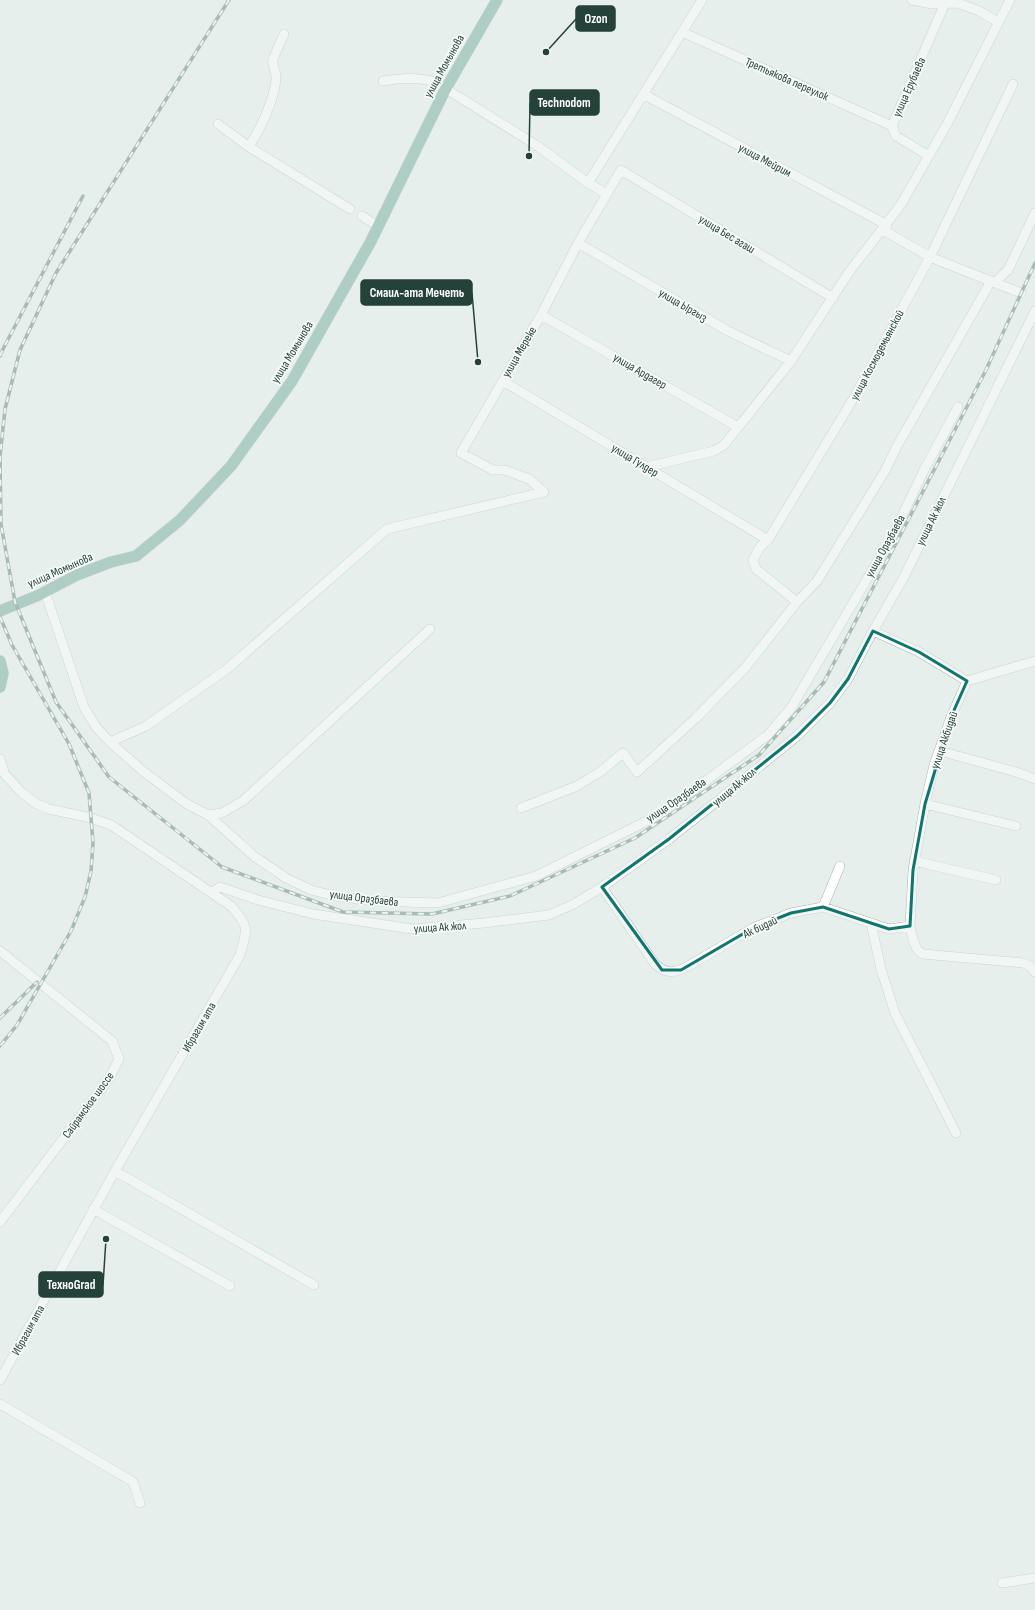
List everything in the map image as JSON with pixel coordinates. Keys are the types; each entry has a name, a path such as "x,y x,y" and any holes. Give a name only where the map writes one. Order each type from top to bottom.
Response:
{"main road":[{"name":"улица Момынова","path":"0,611 45,592 77,575 111,562 136,556 180,520 231,466 292,381 378,226 445,90 497,0"},
{"path":"0,661 2,673 0,687"}],"street":[{"path":"588,182 702,0"},
{"path":"912,0 932,4 958,3 979,11 998,22"},
{"path":"646,467 714,451 724,445 791,361 849,272 885,228 900,206 929,156 1010,0"},
{"name":"улица Ерубаева","path":"929,156 896,136 892,126 945,3"},
{"name":"Третьякова переулок","path":"682,32 892,126"},
{"path":"249,147 260,130 268,110 276,81 276,71 272,63 284,34"},
{"path":"383,81 394,79 426,79 435,82 445,90 536,145 607,194"},
{"name":"улица Космодемьянской","path":"797,602 756,569 753,560 760,547 768,540 855,396 930,257 1013,84"},
{"name":"улица Мейрим","path":"643,94 885,228 930,257 1022,293"},
{"path":"218,124 249,147 350,210"},
{"name":"улица Мереке","path":"110,742 146,726 228,669 387,530 544,492 529,480 505,470 493,470 461,453 541,315 578,243 621,170"},
{"name":"улица Бес агаш","path":"621,170 833,298"},
{"path":"521,808 577,786 600,772 623,753 637,772 696,718 745,668 797,602 817,581 885,471 993,281 1008,270 1035,213"},
{"path":"362,216 378,226"},
{"name":"улица Ыргыз","path":"578,243 728,331 791,361"},
{"name":"улица Ак жол","path":"212,892 220,887 258,900 313,914 412,929 484,923 549,915 574,904 602,887 669,839 797,736 830,704 848,679 904,577 1035,311"},
{"name":"улица Ардагер","path":"541,315 738,427"},
{"name":"улица Гулдер","path":"503,381 768,540"},
{"name":"улица Оразбаева","path":"45,592 84,707 96,727 110,742 144,772 187,804 208,815 255,857 286,878 311,890 335,896 373,901 438,903 536,876 661,814 768,735 791,708 893,535 924,470 958,407"},
{"path":"208,815 222,813 244,800 430,629"},
{"path":"873,631 919,652 967,682 1035,661"},
{"name":"улица Акбидай","path":"914,865 934,765 951,717 967,682"},
{"path":"940,751 1016,772 1035,779"},
{"path":"0,759 2,770"},
{"name":"Ибрагим ата","path":"0,1380 93,1209 240,955 246,930 242,918 231,906 111,825 91,818 49,809 37,804 22,793 2,770"},
{"path":"925,804 1016,826"},
{"path":"996,880 914,865 910,926 916,948 919,953 923,954 1023,962 1030,966 1035,972"},
{"path":"823,907 840,866"},
{"name":"Ак бидай","path":"602,887 655,964 662,970 681,970 754,928 791,913 823,907 889,929 910,926"},
{"path":"872,923 880,969 895,1014 956,1133"},
{"name":"Сайрамское шоссе","path":"0,952 112,1040 119,1059 110,1077 0,1222"},
{"path":"115,1171 314,1285"},
{"path":"93,1209 230,1286"},
{"path":"0,1404 133,1482 140,1503"},
{"path":"1002,1583 1035,1578"}],"highlighted area":[{"path":"873,631 919,652 967,681 951,717 925,804 913,870 910,926 889,929 823,907 791,913 753,928 681,970 662,970 602,887 669,839 797,736 830,703 848,679"}],"railway":[{"path":"229,0 56,273 20,350 5,409 0,457 1,524 15,602 56,702 109,777 222,867 343,912 432,914 510,896 635,838 759,755 824,682 986,370 1035,263"},
{"path":"0,356 83,196"},
{"path":"0,617 12,645 69,744 89,793 93,843 91,871 85,897 71,931 17,1025 0,1046"},
{"path":"0,1018 37,982"}],"place":[{"name":"Ozon","path":"546,52"},
{"name":"Technodom","path":"529,156"},
{"name":"Смаил-ата Мечеть","path":"478,362"},
{"name":"ТехноGrad","path":"106,1239"}]}
